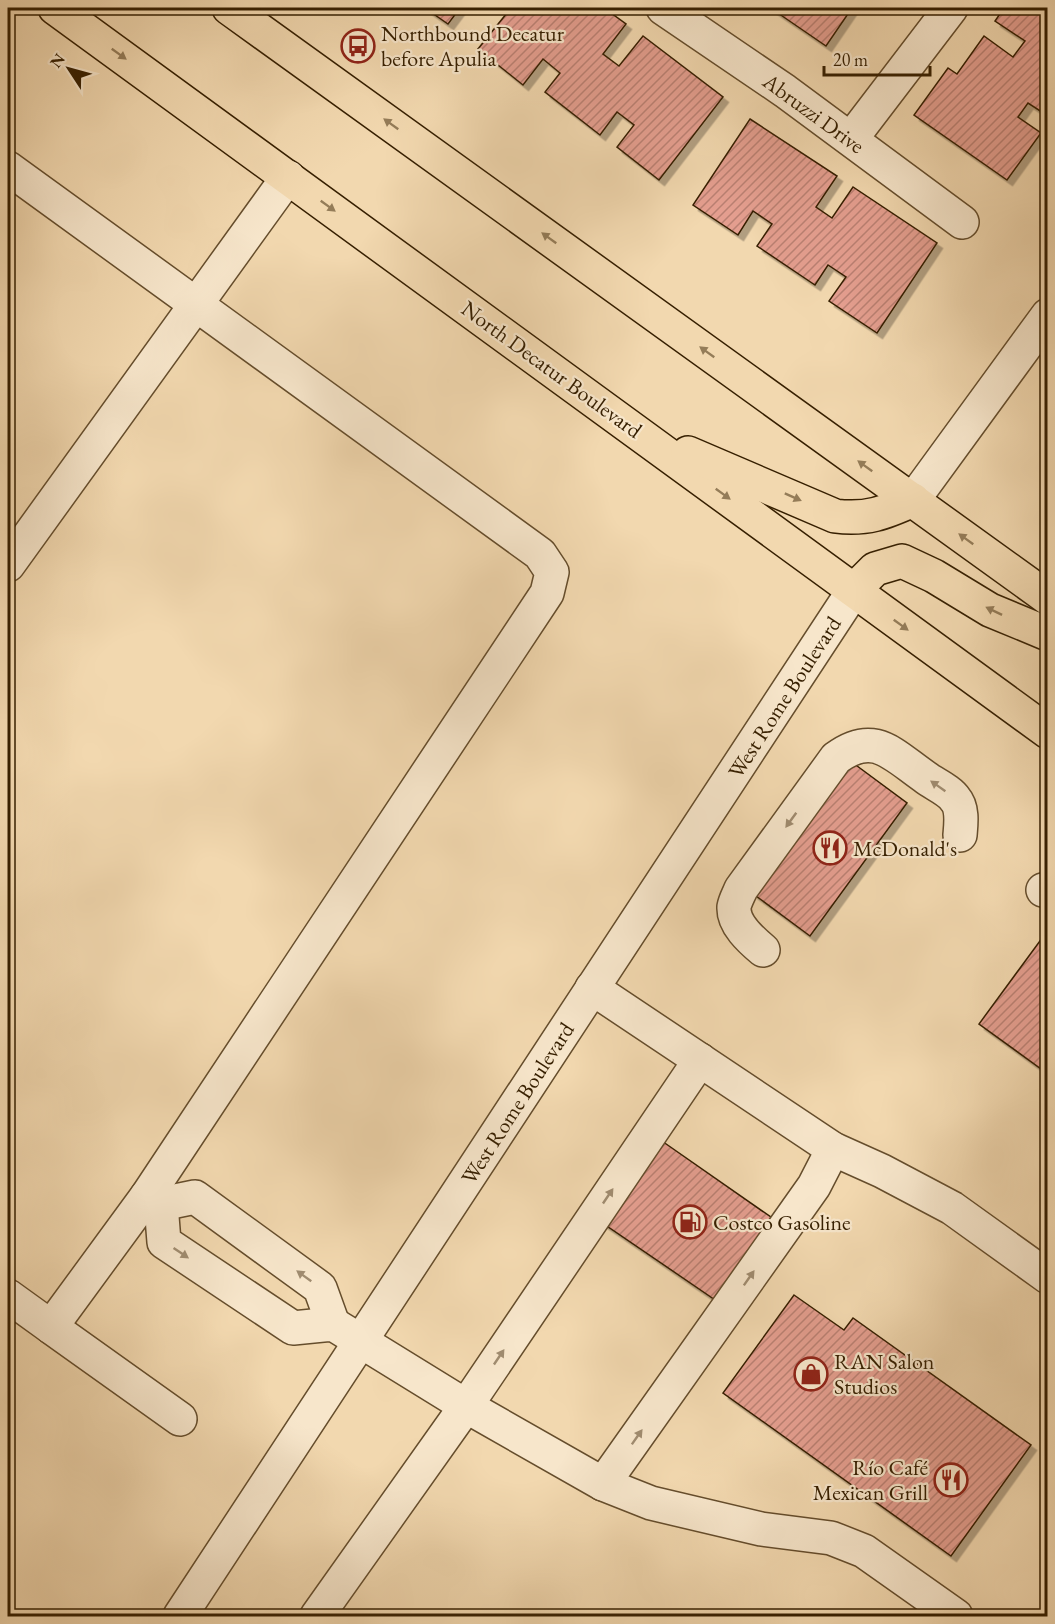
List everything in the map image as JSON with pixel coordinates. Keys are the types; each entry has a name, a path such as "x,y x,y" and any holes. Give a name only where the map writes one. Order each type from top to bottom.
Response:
{"main road":[{"name":"North Decatur Boulevard","path":"55,8 1047,732"},
{"path":"229,8 1047,598"},
{"path":"642,435 835,516 854,519 879,515 913,500"},
{"path":"854,590 875,569 902,561 934,576 990,610 1047,634"}],"street":[{"name":"Abruzzi Drive","path":"663,8 851,139 962,222"},
{"path":"851,139 951,8"},
{"path":"8,168 540,554 552,572 547,593 154,1200 51,1327"},
{"path":"8,565 288,177"},
{"path":"913,500 1047,315"},
{"name":"West Rome Boulevard","path":"180,1617 854,590"},
{"path":"763,950 750,940 736,919 734,906 741,889 836,758 849,748 861,745 882,747 956,799 962,817 960,835"},
{"path":"592,988 833,1149 882,1171 952,1208 1047,1277"},
{"path":"317,1617 466,1406 700,1060"},
{"path":"603,1484 814,1186 833,1149"},
{"path":"154,1200 195,1197 320,1288 333,1324"},
{"path":"154,1200 164,1242 293,1328 333,1324 466,1406 603,1484 651,1503 761,1529 831,1538 864,1551 956,1617"},
{"path":"217,1277 245,1234"},
{"path":"8,1296 180,1419"}],"building":[{"path":"425,8 460,8 448,24"},
{"path":"511,8 604,8 626,24 603,54 619,66 643,36 723,97 659,180 617,147 634,125 617,112 600,135 545,92 560,73 543,59 523,85 478,49"},
{"path":"773,8 852,8 826,46"},
{"path":"1004,8 1048,8 1048,116 1028,103 1018,117 1041,133 1007,180 914,115 948,68 957,74 984,36 1013,57 1025,41 995,21"},
{"path":"750,119 837,176 816,207 832,218 853,187 937,243 877,333 829,301 846,277 828,265 815,285 757,246 772,224 753,211 738,235 693,205"},
{"name":"McDonald's","path":"849,760 907,803 810,936 752,893"},
{"path":"1048,930 1048,1074 979,1024"},
{"path":"659,1139 778,1222 721,1304 601,1222"},
{"path":"794,1295 844,1330 853,1318 1031,1445 951,1556 723,1393"}],"place":[{"name":"Northbound Decatur before Apulia","path":"358,46"},
{"name":"McDonald's","path":"830,848"},
{"name":"Costco Gasoline","path":"690,1222"},
{"name":"RAN Salon Studios","path":"811,1374"},
{"name":"Río Café Mexican Grill","path":"951,1480"}]}
